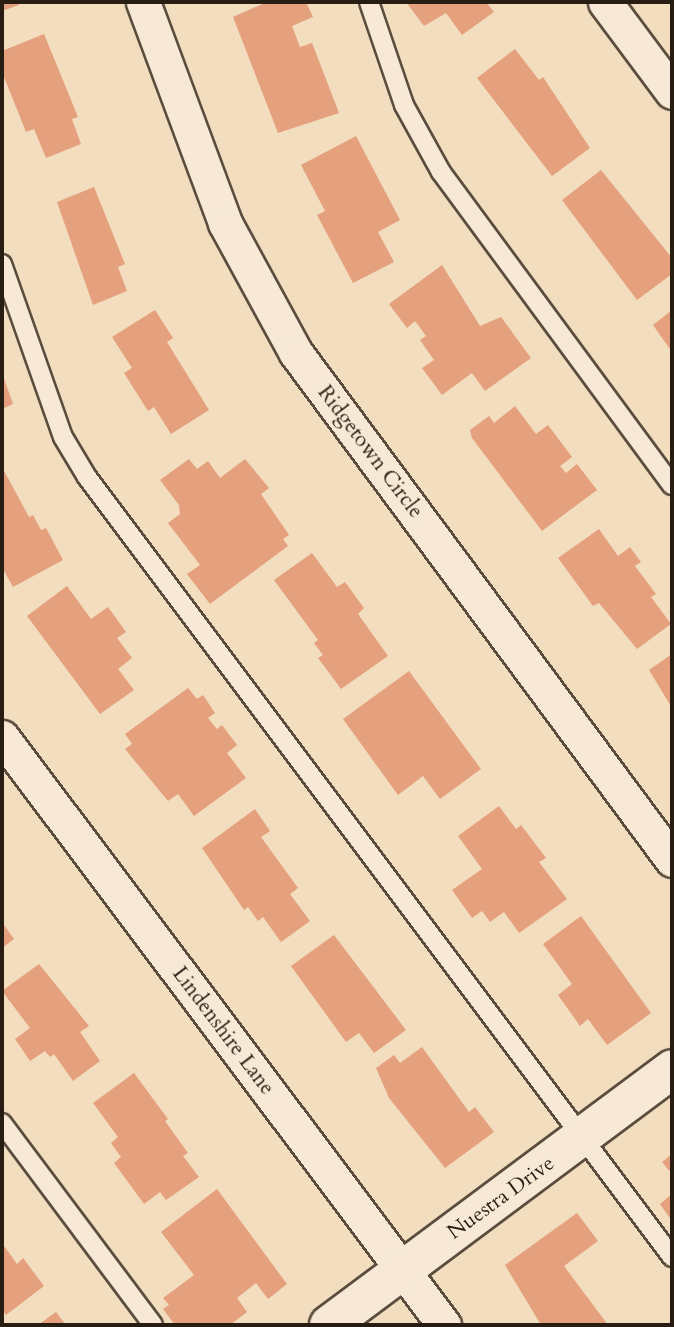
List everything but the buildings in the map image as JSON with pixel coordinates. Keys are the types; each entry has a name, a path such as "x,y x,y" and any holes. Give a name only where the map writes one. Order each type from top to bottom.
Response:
{"street":[{"name":"Ridgetown Circle","path":"143,2 225,223 296,354 672,860"},
{"path":"605,2 672,92"},
{"name":"Lindenshire Lane","path":"2,737 444,1325"},
{"name":"Nuestra Drive","path":"329,1325 672,1069"}],"lane":[{"path":"369,2 404,105 441,172 672,485"},
{"path":"2,264 63,437 87,477 672,1257"},
{"path":"2,1123 153,1325"}]}
